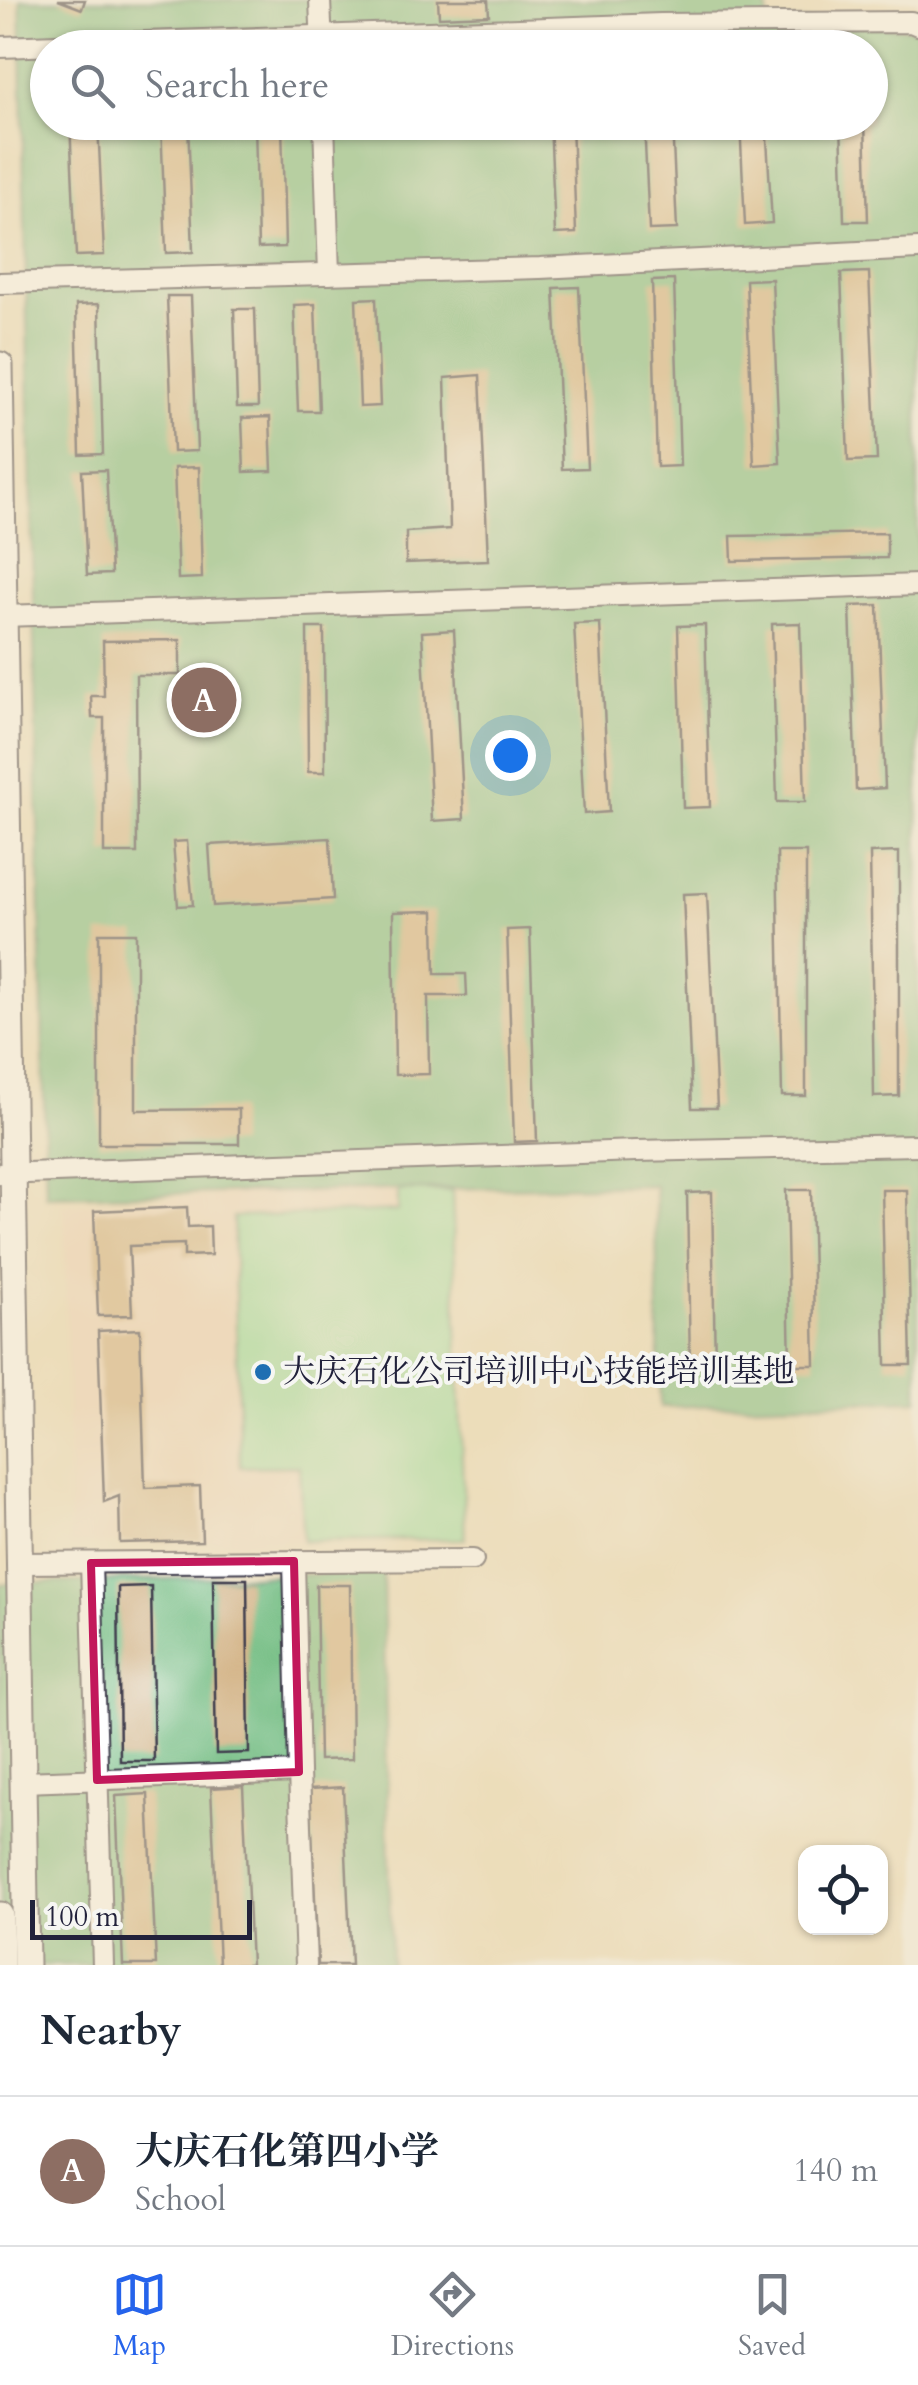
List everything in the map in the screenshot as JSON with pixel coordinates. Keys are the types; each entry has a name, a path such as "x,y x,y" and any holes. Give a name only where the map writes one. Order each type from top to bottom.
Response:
{"main road":[{"path":"0,365 6,1173 26,1965"},
{"path":"0,1915 1,1965"}],"street":[{"path":"320,0 321,30"},
{"path":"548,30 661,24 918,24"},
{"path":"0,46 30,46"},
{"path":"325,140 329,274"},
{"path":"0,283 540,268 918,249"},
{"path":"4,616 918,584"},
{"path":"6,1173 918,1145"},
{"path":"18,1563 473,1560"},
{"path":"294,1561 306,1965"},
{"path":"92,1563 103,1965"},
{"path":"22,1782 299,1772"}],"highlighted area":[{"path":"294,1561 299,1772 97,1780 91,1563"}],"shaded area":[{"name":"大庆石化公司培训中心技能培训基地","path":"452,1181 465,1539 70,1544 64,1205"}],"green space":[{"path":"20,0 767,0 768,19 918,29 918,1400 660,1407 655,1185 46,1196"},
{"path":"398,1190 452,1191 465,1539 303,1541 299,1466 240,1467 233,1217 398,1211"},
{"path":"383,1572 391,1965 0,1965 0,1584"}],"building":[{"path":"58,0 85,0 82,9"},
{"path":"438,0 488,0 489,15 439,17"},
{"path":"71,140 99,140 104,255 76,256"},
{"path":"162,140 189,140 193,252 166,253"},
{"path":"255,140 282,140 285,247 258,248"},
{"path":"551,140 573,140 576,233 555,234"},
{"path":"645,140 673,140 677,229 649,230"},
{"path":"741,140 767,140 772,223 745,225"},
{"path":"842,140 866,140 868,221 844,221"},
{"path":"869,272 877,460 848,461 841,273"},
{"path":"772,279 780,463 754,465 746,280"},
{"path":"674,280 680,466 657,467 652,281"},
{"path":"579,287 587,468 562,469 554,288"},
{"path":"167,296 191,296 197,451 173,452"},
{"path":"376,298 380,406 360,407 356,299"},
{"path":"99,304 103,454 80,455 76,305"},
{"path":"315,304 319,411 298,411 294,305"},
{"path":"234,309 255,309 258,407 237,407"},
{"path":"480,375 488,560 406,563 406,532 450,529 445,378"},
{"path":"270,417 272,471 244,472 242,418"},
{"path":"199,467 202,578 178,579 174,468"},
{"path":"106,470 111,574 87,575 82,471"},
{"path":"887,533 887,558 732,561 731,536"},
{"path":"878,605 885,788 856,790 850,606"},
{"path":"600,623 609,812 584,814 574,624"},
{"path":"800,623 805,802 777,802 772,624"},
{"path":"705,625 710,807 683,808 678,626"},
{"path":"307,628 324,628 325,772 308,772"},
{"path":"454,630 464,819 432,821 422,632"},
{"path":"180,640 180,675 136,675 137,853 104,853 104,718 92,718 91,696 104,696 103,641"},
{"path":"330,838 333,899 213,906 209,845"},
{"path":"187,841 193,905 178,906 173,842"},
{"path":"777,852 806,852 806,1096 782,1096"},
{"path":"899,852 899,1096 874,1097 870,853"},
{"path":"707,893 717,1108 692,1108 683,894"},
{"path":"434,911 435,974 466,974 467,996 428,996 429,1074 395,1075 393,912"},
{"path":"530,929 537,1141 514,1142 507,930"},
{"path":"99,933 136,933 136,1110 239,1109 239,1144 99,1144"},
{"path":"786,1190 811,1190 815,1365 790,1365"},
{"path":"882,1190 907,1190 911,1365 886,1365"},
{"path":"712,1192 715,1367 690,1368 687,1193"},
{"path":"187,1207 188,1227 210,1226 211,1255 184,1256 184,1244 129,1246 132,1315 98,1316 94,1211"},
{"path":"140,1329 145,1488 200,1486 202,1541 120,1543 119,1496 104,1502 98,1331"},
{"path":"213,1579 247,1579 249,1753 216,1754"},
{"path":"316,1585 350,1585 352,1759 319,1760"},
{"path":"151,1586 154,1761 120,1761 118,1587"},
{"path":"243,1786 251,1965 219,1965 211,1788"},
{"path":"343,1787 351,1965 318,1965 310,1789"},
{"path":"148,1794 156,1965 123,1965 116,1796"}],"place":[{"name":"大庆石化第四小学","path":"204,700"},
{"name":"大庆石化公司培训中心技能培训基地","path":"263,1372"}]}
